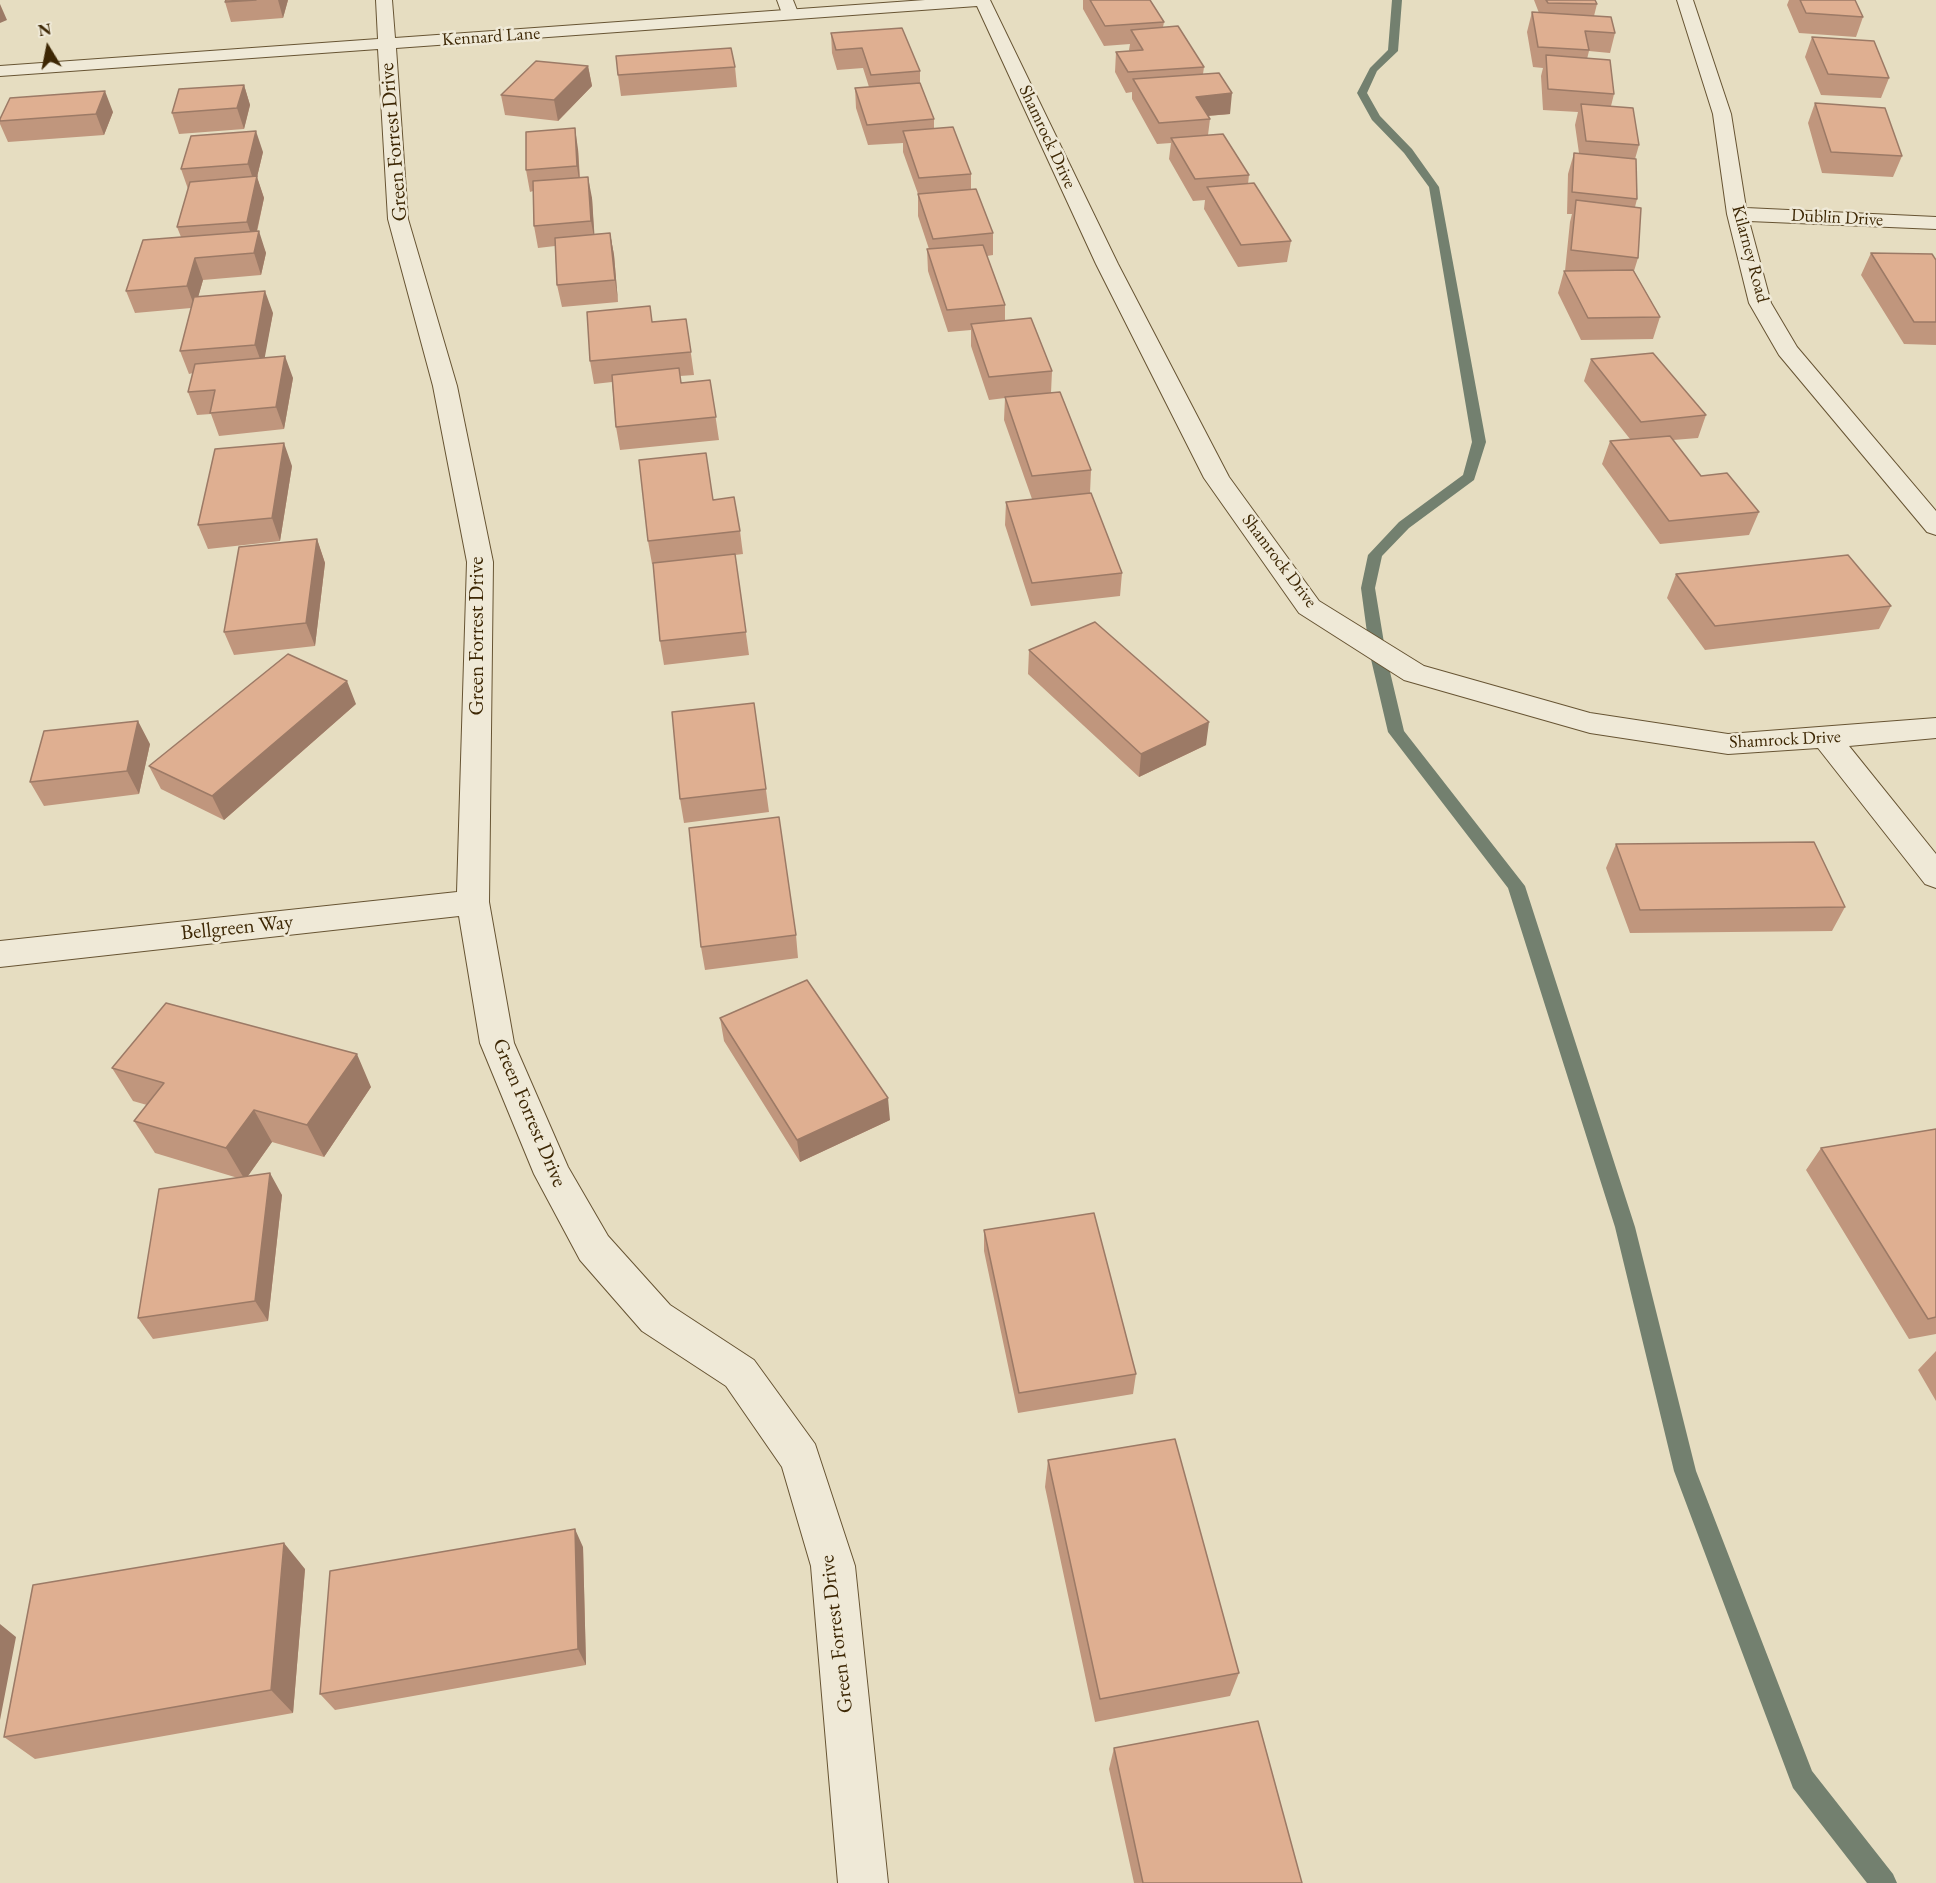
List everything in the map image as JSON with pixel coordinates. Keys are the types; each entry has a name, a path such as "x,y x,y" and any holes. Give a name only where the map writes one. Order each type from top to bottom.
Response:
{"street":[{"name":"Green Forrest Drive","path":"384,0 398,219 445,386 480,562 473,902 497,1043 552,1174 594,1248 656,1318 740,1373 800,1458 833,1566 863,1883"},
{"name":"Kilarney Road","path":"1685,0 1722,114 1737,214 1761,303 1787,350 1936,527"},
{"name":"Kennard Lane","path":"0,71 386,45 788,8 982,1"},
{"name":"Shamrock Drive","path":"982,1 1107,264 1217,478 1309,607 1414,673 1590,723 1728,744 1936,728"},
{"name":"Dublin Drive","path":"1737,214 1936,223"},
{"path":"1827,738 1936,876"},
{"name":"Bellgreen Way","path":"0,954 473,902"}],"building":[{"path":"226,0 256,0 225,2"},
{"path":"1090,0 1150,0 1164,22 1105,26"},
{"path":"1546,0 1595,0 1597,4 1548,3"},
{"path":"1800,0 1855,0 1863,17 1806,13"},
{"path":"1532,12 1611,17 1615,33 1585,31 1589,50 1538,47"},
{"path":"1178,26 1204,67 1128,72 1116,52 1143,50 1131,30"},
{"path":"902,28 920,71 871,75 862,48 836,50 831,33"},
{"path":"1812,37 1874,41 1889,78 1828,74"},
{"path":"731,48 735,67 618,75 616,56"},
{"path":"1546,55 1610,60 1614,94 1548,89"},
{"path":"536,61 588,66 554,100 501,95"},
{"path":"1219,73 1232,93 1196,97 1210,119 1159,123 1133,79"},
{"path":"920,83 934,119 867,125 855,88"},
{"path":"244,85 237,108 172,113 179,89"},
{"path":"105,91 96,114 0,121 10,98"},
{"path":"1815,103 1885,108 1902,156 1831,152"},
{"path":"1581,104 1633,108 1639,145 1586,141"},
{"path":"953,127 971,174 919,178 903,131"},
{"path":"575,128 577,166 526,170 526,132"},
{"path":"256,131 248,164 181,169 191,136"},
{"path":"1223,134 1249,175 1195,179 1171,138"},
{"path":"1574,153 1636,159 1637,199 1572,192"},
{"path":"257,176 247,222 177,227 190,182"},
{"path":"588,177 591,221 534,226 533,181"},
{"path":"1254,183 1291,241 1241,245 1207,187"},
{"path":"976,189 993,233 933,239 918,194"},
{"path":"1576,200 1641,208 1638,258 1571,250"},
{"path":"259,231 254,253 195,258 187,286 126,291 143,240"},
{"path":"610,233 615,280 557,285 555,238"},
{"path":"983,245 1005,305 947,310 927,249"},
{"path":"1871,253 1932,254 1936,260 1936,322 1914,322"},
{"path":"1633,270 1660,317 1588,318 1564,271"},
{"path":"265,291 255,345 180,351 194,297"},
{"path":"650,306 652,322 686,319 691,352 590,361 587,312"},
{"path":"1031,318 1052,371 989,377 971,324"},
{"path":"1653,353 1706,415 1641,422 1591,359"},
{"path":"285,356 276,407 210,413 215,390 188,392 195,364"},
{"path":"679,368 681,383 710,380 716,417 616,427 612,375"},
{"path":"1060,392 1091,470 1032,476 1005,397"},
{"path":"1670,436 1701,476 1727,473 1759,512 1669,521 1610,441"},
{"path":"284,443 272,518 198,525 215,449"},
{"path":"706,453 713,500 734,497 740,531 648,541 639,460"},
{"path":"1091,493 1122,573 1032,583 1006,502"},
{"path":"317,539 306,623 224,632 239,547"},
{"path":"735,554 746,632 660,641 653,563"},
{"path":"1848,555 1891,606 1715,626 1676,574"},
{"path":"1095,622 1209,722 1141,754 1029,650"},
{"path":"288,654 347,681 212,796 149,766"},
{"path":"754,703 766,789 680,799 672,712"},
{"path":"138,721 127,771 30,782 44,731"},
{"path":"779,817 796,935 701,947 689,828"},
{"path":"1814,842 1845,907 1640,910 1616,844"},
{"path":"807,980 888,1098 797,1140 720,1018"},
{"path":"166,1003 357,1054 307,1125 254,1110 226,1148 134,1121 164,1083 112,1068"},
{"path":"1936,1129 1936,1317 1928,1319 1821,1148"},
{"path":"270,1173 255,1301 138,1318 159,1189"},
{"path":"1094,1213 1136,1374 1019,1393 984,1230"},
{"path":"1175,1439 1239,1673 1100,1699 1048,1460"},
{"path":"575,1529 578,1649 320,1694 330,1571"},
{"path":"284,1543 271,1690 4,1737 33,1585"},
{"path":"1258,1721 1302,1883 1143,1883 1114,1748"}],"waterway":[{"path":"1397,0 1393,51 1373,70 1362,93 1376,118 1408,151 1434,187 1479,442 1469,477 1404,525 1375,555 1368,588 1378,655 1396,732 1516,886 1625,1227 1685,1471 1802,1779 1884,1883"}]}
